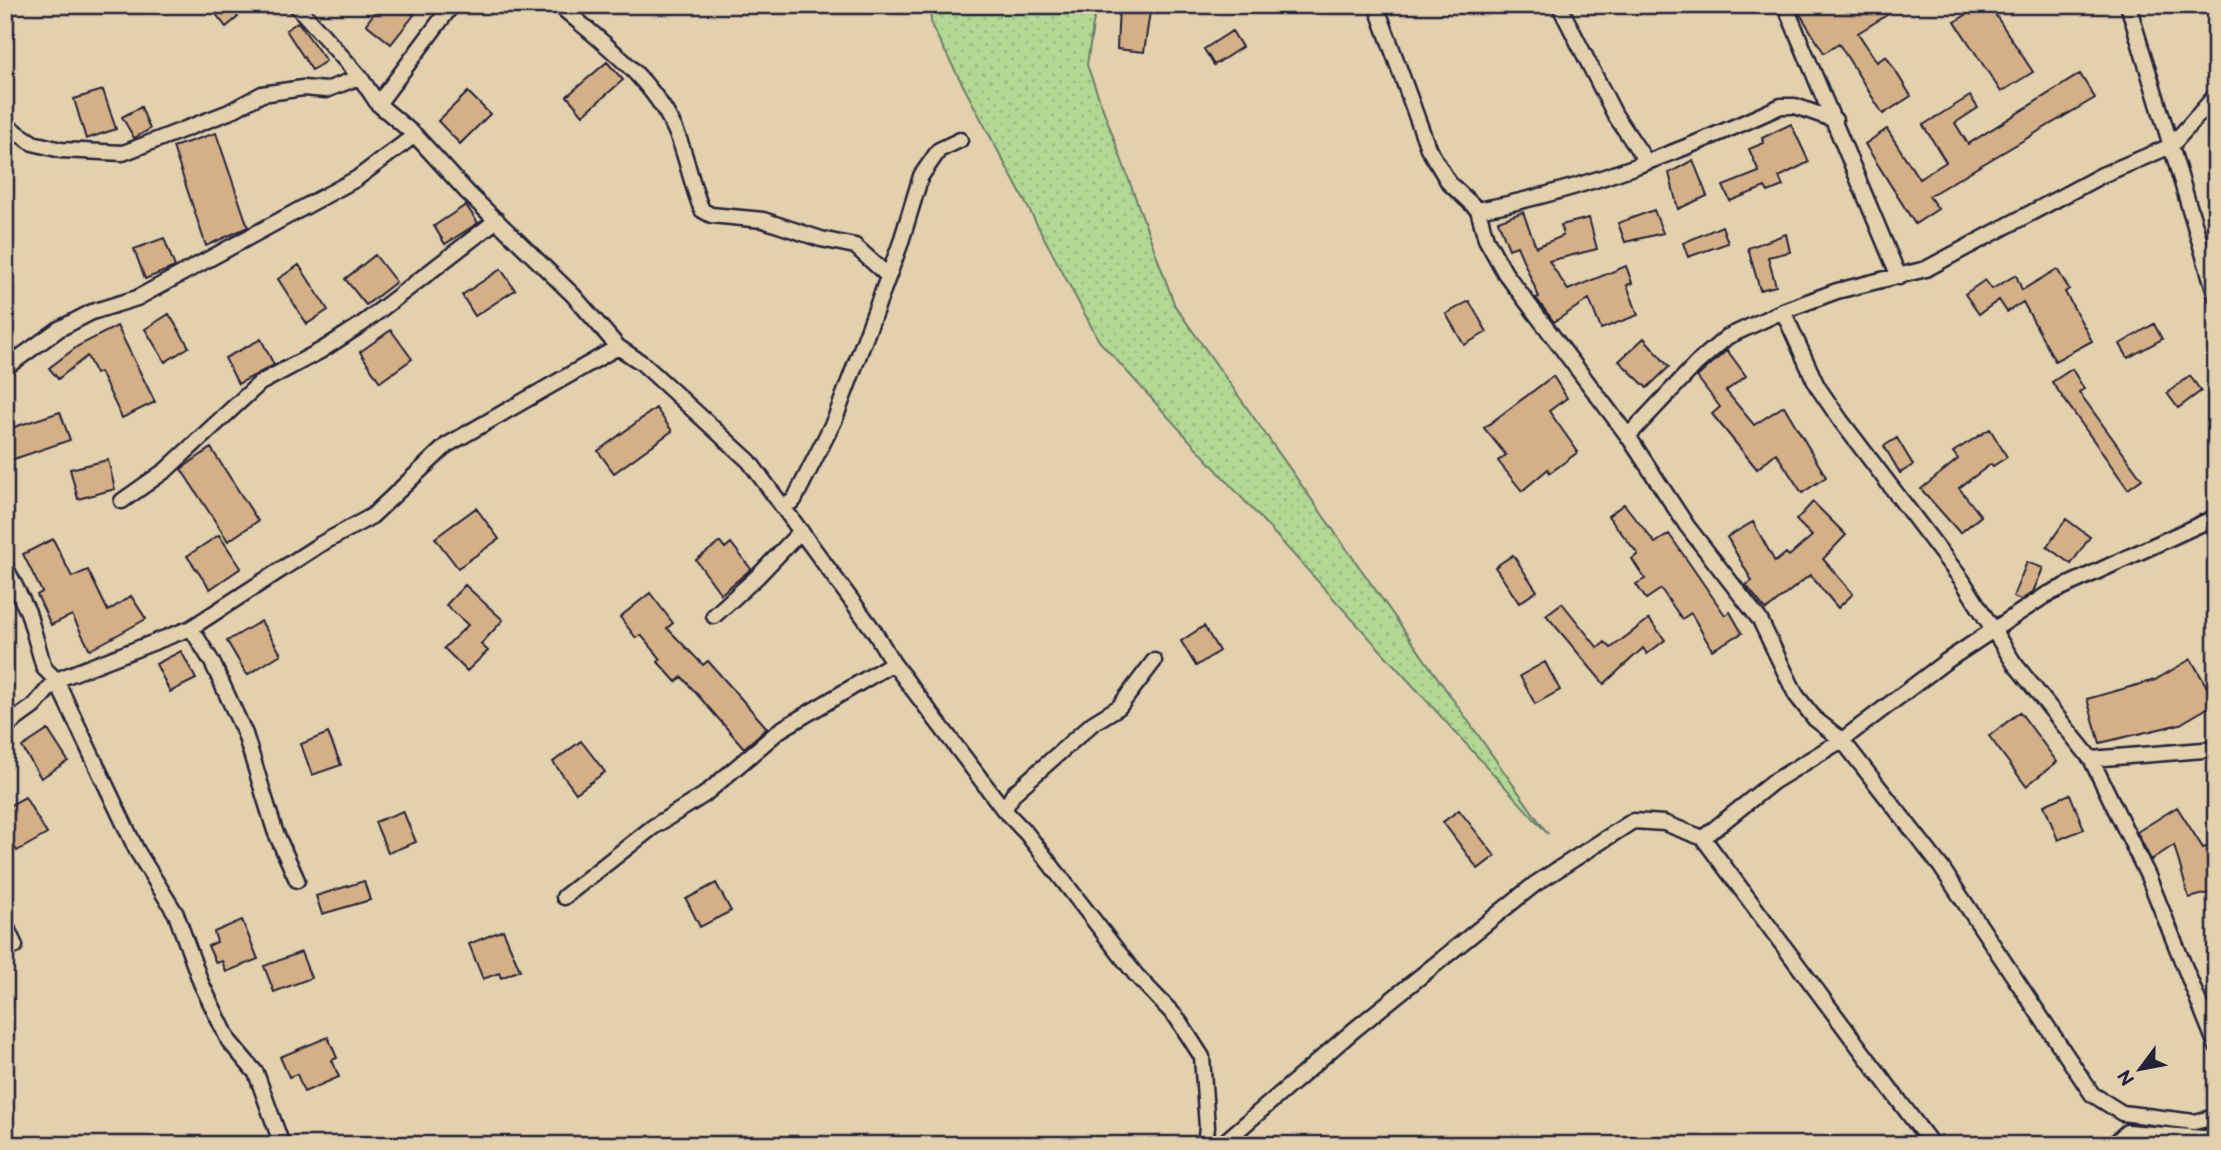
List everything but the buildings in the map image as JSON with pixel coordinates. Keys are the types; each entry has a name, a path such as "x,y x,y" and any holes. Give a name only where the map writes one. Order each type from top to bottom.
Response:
{"street":[{"path":"296,5 360,76 378,104 415,135 573,295 618,347 642,363 749,461 874,631 893,663 1004,810 1027,834 1136,975 1177,1018 1202,1057 1207,1127 1205,1145"},
{"path":"378,104 452,5"},
{"path":"559,5 631,65 667,114 679,139 702,211 711,215 763,220 821,239 855,246 887,275"},
{"path":"1376,5 1428,148 1449,183 1478,210 1486,239 1505,273 1628,436 1687,526 1760,621 1796,695 1815,719 1842,740 1941,867 2092,1094 2122,1113 2194,1122 2216,1117"},
{"path":"1559,5 1615,115 1646,161"},
{"path":"1785,5 1899,277"},
{"path":"2128,5 2215,288"},
{"path":"5,125 33,143 61,150 123,153 229,112 262,94 303,88 326,90 360,76"},
{"path":"1628,436 1711,349 1727,337 1783,310 1837,291 1926,269 2102,175 2171,146 2216,94"},
{"path":"1478,210 1533,200 1646,161 1781,106 1795,106 1835,120"},
{"path":"5,368 60,329 92,312 137,298 356,178 415,135"},
{"path":"785,507 794,500 835,419 900,245 921,176 939,150 960,140"},
{"path":"122,500 166,470 260,383 323,350 362,324 497,220"},
{"path":"1783,310 1817,386 1962,580 2014,663 2091,759 2148,876 2216,1045"},
{"path":"5,727 34,706 56,680 191,628 319,545 372,516 447,445 618,347"},
{"path":"1703,838 1773,782 1842,740 2046,595 2216,517"},
{"path":"714,616 758,576 800,531"},
{"path":"5,566 28,612 44,668 56,680 137,851 176,914 201,984 229,1041 256,1073 282,1145"},
{"path":"191,628 212,663 245,734 275,831 297,880"},
{"path":"1004,810 1014,793 1093,723 1119,707 1154,661"},
{"path":"564,897 653,827 704,795 780,730 893,663"},
{"path":"2091,759 2216,749"},
{"path":"1221,1145 1354,1030 1535,884 1633,821 1664,822 1703,838 1932,1145"},
{"path":"5,923 15,946"},
{"path":"2113,1145 2127,1132 2216,1139"}],"green space":[{"path":"929,5 1096,5 1087,65 1175,306 1548,834 1099,341 932,27"}]}
